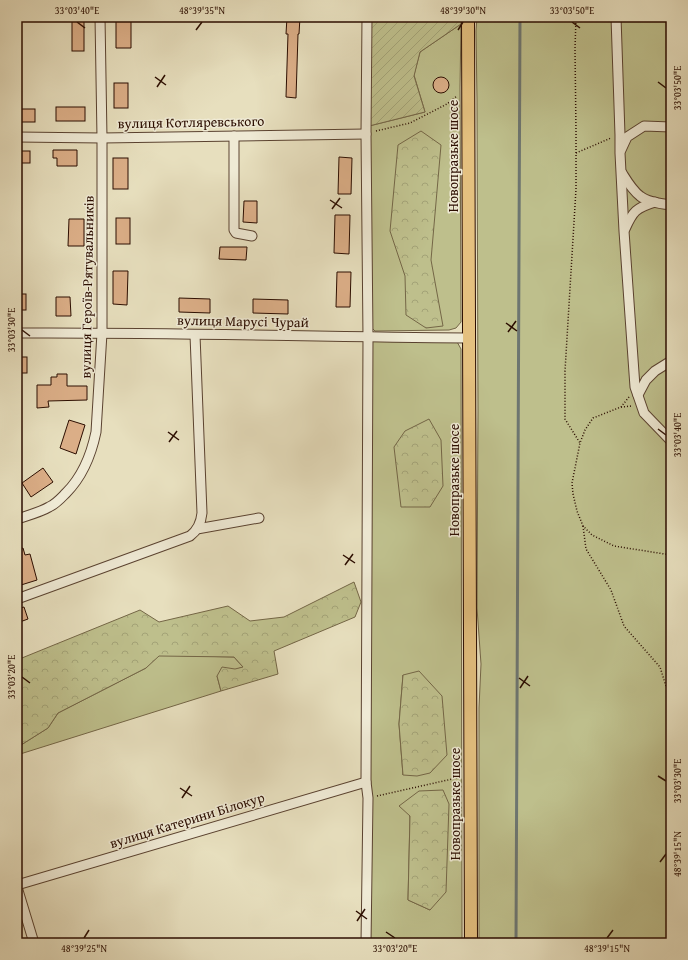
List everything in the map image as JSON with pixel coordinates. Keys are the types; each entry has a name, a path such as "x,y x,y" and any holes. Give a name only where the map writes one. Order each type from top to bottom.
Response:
{"main road":[{"name":"Новопразьке шосе","path":"468,17 471,943"}],"street":[{"name":"вулиця Героїв-Рятувальників","path":"17,519 49,507 72,487 88,462 96,432 102,333 102,138 100,17"},
{"path":"366,943 368,798 366,782 368,337 366,134 367,17"},
{"path":"616,17 624,231 637,391 644,413 671,440"},
{"path":"620,153 627,137 644,126 671,127"},
{"name":"вулиця Котляревського","path":"17,137 102,138 366,134"},
{"path":"234,136 234,230 236,233 252,236"},
{"path":"621,171 630,186 640,197 671,206"},
{"path":"624,231 634,212 643,206 655,202"},
{"name":"вулиця Марусі Чурай","path":"17,333 468,338"},
{"path":"17,599 190,536 197,529 200,524 202,513 195,335"},
{"path":"637,391 655,371 671,361"},
{"path":"197,529 259,518"},
{"name":"вулиця Катерини Білокур","path":"17,886 366,782"},
{"path":"17,886 34,943"}],"path":[{"path":"576,17 576,189 566,363 566,419 580,443"},
{"path":"366,134 410,123 447,104 468,88"},
{"path":"576,153 620,135"},
{"path":"637,391 620,407 594,418 585,430 580,443 572,483 573,494 577,511 583,526 586,549 611,590 624,626 660,668 671,702"},
{"path":"583,526 592,535 614,546 671,555"},
{"path":"368,798 470,774"}],"green space":[{"path":"370,17 461,17 461,24 420,52 414,76 425,112 369,126"},
{"path":"477,17 671,17 671,943 479,943 479,708 481,664 477,608"},
{"path":"461,24 461,322 456,328 449,330 375,331 370,326 369,126 425,112 414,75 420,52"},
{"path":"421,131 441,145 431,260 443,326 426,328 406,315 405,276 390,231 398,145"},
{"path":"456,340 461,349 462,943 424,943 417,938 412,943 370,943 368,779 372,341","holes":["403,675 403,775 399,724","410,816 430,910 408,900"]},
{"path":"429,419 441,440 443,486 430,507 401,507 394,447 405,431"},
{"path":"354,582 361,602 355,617 274,651 278,674 221,691 217,676 222,667 235,669 243,667 234,657 159,656 146,668 58,713 48,728 17,746 17,660 140,610 159,622 228,606 250,621 284,617"},
{"path":"159,655 234,657 243,667 217,676 221,691 17,755 17,746 48,728 58,713 146,668"},
{"path":"419,671 442,696 447,755 430,773 417,776 403,775 399,724 403,675"},
{"path":"443,790 449,804 446,892 430,910 408,900 410,816 399,806 419,791"}],"building":[{"path":"287,17 300,17 296,98 286,97 288,34 286,34"},
{"path":"72,20 84,20 84,51 72,51"},
{"path":"131,20 131,48 116,48 116,21"},
{"path":"441,77 447,79 449,85 447,91 441,93 435,91 433,85 435,79"},
{"path":"114,83 128,83 128,108 114,108"},
{"path":"56,107 85,107 85,121 56,121"},
{"path":"17,109 35,109 35,122 17,122"},
{"path":"53,150 77,150 77,166 57,166 57,158 53,158"},
{"path":"17,151 30,151 30,163 17,163"},
{"path":"339,157 352,158 351,194 338,194"},
{"path":"113,158 128,158 128,189 113,189"},
{"path":"244,201 257,201 257,223 243,222"},
{"path":"335,215 350,215 349,254 334,253"},
{"path":"116,218 130,218 130,244 116,244"},
{"path":"69,219 84,219 84,246 68,246"},
{"path":"220,247 247,247 246,260 219,259"},
{"path":"113,271 128,271 127,305 113,304"},
{"path":"337,272 351,272 350,307 336,307"},
{"path":"17,294 26,294 26,310 17,310"},
{"path":"56,297 70,297 71,316 56,316"},
{"path":"179,298 210,299 210,313 179,312"},
{"path":"253,299 288,300 288,314 253,313"},
{"path":"17,357 27,357 27,373 17,373"},
{"path":"57,374 67,374 67,386 87,386 87,400 48,401 49,407 37,408 37,385 51,385 51,377 57,377"},
{"path":"69,420 85,425 76,454 60,448"},
{"path":"43,468 53,482 31,497 22,483"},
{"path":"23,548 25,555 30,554 37,580 21,585 17,571 17,550"},
{"path":"24,607 28,619 17,623 17,609"}],"waterway":[{"path":"516,943 520,17"}]}
